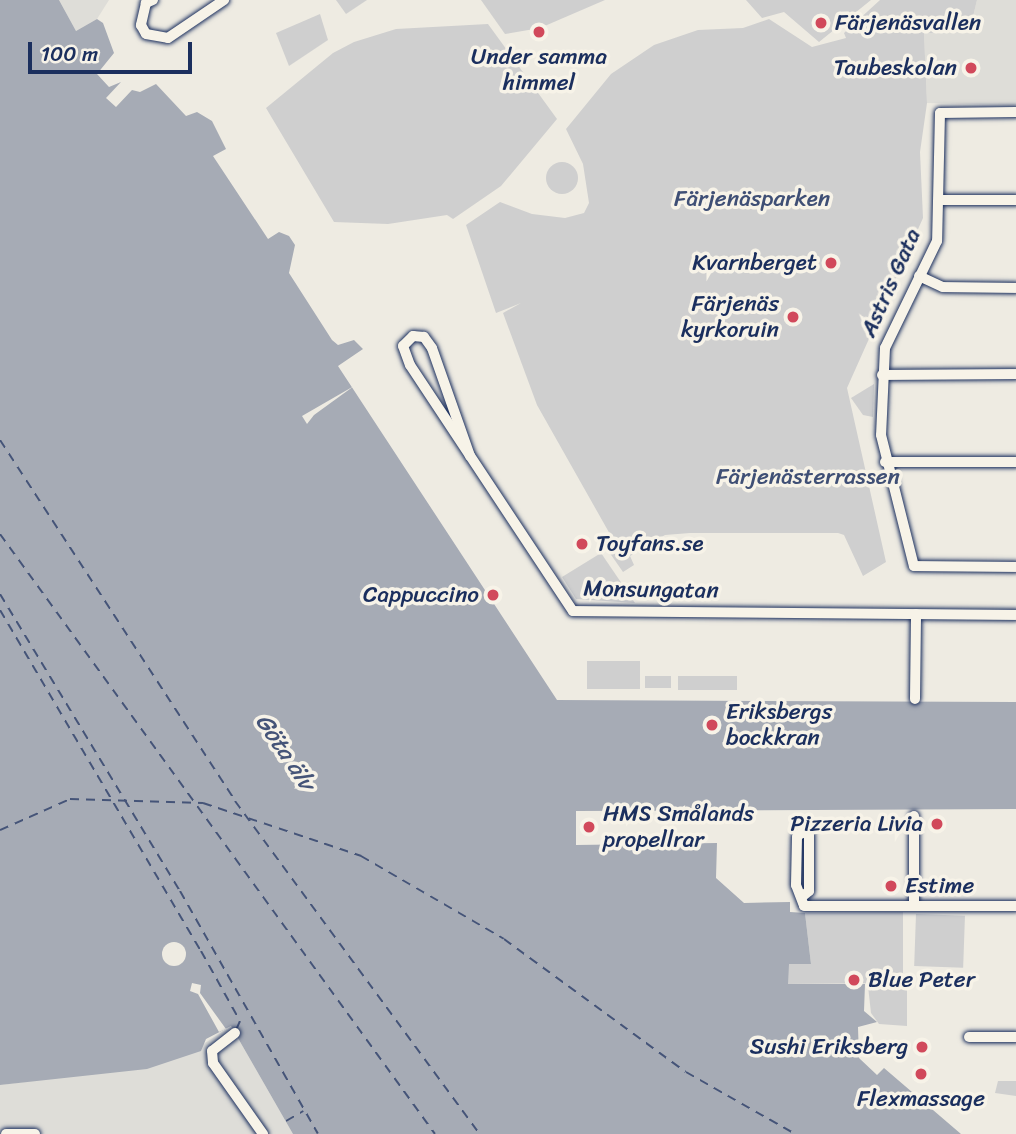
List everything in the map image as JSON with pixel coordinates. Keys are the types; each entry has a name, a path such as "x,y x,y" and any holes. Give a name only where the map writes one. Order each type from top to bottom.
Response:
{"street":[{"path":"151,0 146,3 141,25 146,34 168,38 225,0"},
{"name":"Astris Gata","path":"1016,112 940,113 937,241 885,348 882,375 886,463 914,566 1016,567"},
{"path":"939,200 1016,200"},
{"path":"919,276 943,287 1016,288"},
{"name":"Monsungatan","path":"470,456 433,352 424,337 413,336 404,353 443,416 552,582 569,607 578,612 1016,615"},
{"path":"882,375 1016,374"},
{"path":"886,463 1016,462"},
{"path":"915,699 916,614"},
{"path":"914,816 914,904"},
{"path":"803,896 809,891 809,835 802,832 797,837 796,885 803,896 804,906 1016,905"},
{"path":"235,1033 212,1051 213,1063 262,1134"},
{"path":"969,1037 1016,1037"},
{"path":"6,1134 35,1134"}],"shaded area":[{"path":"59,0 109,0 97,19 76,31"},
{"name":"Taubeskolan","path":"977,0 1016,0 1016,105 927,103 924,32 942,33 972,21"},
{"path":"231,1026 293,1134 0,1134 0,1085 143,1067 202,1045"}],"green space":[{"path":"336,0 367,0 346,14"},
{"path":"481,0 605,0 540,28 505,34"},
{"name":"Färjenäsvallen","path":"746,0 871,0 819,42 784,12 762,18"},
{"name":"Färjenäsparken","path":"880,0 977,0 972,21 942,33 924,33 927,103 920,152 923,218 847,388 886,562 863,576 844,535 838,533 690,533 665,535 630,556 634,565 623,572 607,549 615,543 537,405 503,313 521,303 496,313 466,225 500,202 532,214 565,218 584,213 589,203 583,164 566,129 611,74 654,45 698,30 743,28 769,19 812,47 846,38 844,33"},
{"path":"320,14 328,40 289,66 276,33"},
{"path":"488,24 557,119 501,186 453,219 447,215 388,224 334,222 266,108 333,53 354,42 396,29"},
{"path":"562,162 573,167 578,178 573,189 562,194 551,189 546,178 551,167"},
{"path":"874,384 873,417 863,415 851,398"},
{"path":"601,553 635,603 576,599 562,577"},
{"path":"587,661 640,661 640,689 587,689"},
{"path":"645,676 671,676 671,688 645,688"},
{"path":"678,676 737,676 737,690 678,690"},
{"path":"903,912 903,983 788,984 788,964 811,964 805,913"},
{"path":"916,914 965,916 963,968 914,966"},
{"path":"907,985 907,1026 879,1024 871,1013 868,986"},
{"path":"998,1081 1016,1081 1016,1096 995,1093"}],"water":[{"name":"Göta älv","path":"0,0 59,0 76,31 97,19 103,23 114,53 97,74 109,87 121,82 106,98 116,107 132,90 140,92 156,84 186,116 197,112 212,121 226,149 213,156 268,239 279,232 289,236 295,245 289,273 332,340 338,345 354,340 363,349 338,366 557,700 1016,702 1016,809 576,811 576,845 717,843 716,878 744,903 790,902 790,912 805,913 811,964 789,964 788,984 865,984 864,1011 877,1022 858,1027 859,1058 877,1075 884,1068 961,1134 293,1134 231,1026 206,1039 201,1051 147,1069 0,1085"}],"pier":[{"path":"354,386 314,415 307,424 302,416"},
{"path":"174,942 185,949 186,954 179,965 174,966 163,959 162,954 169,943"},
{"path":"192,983 201,985 200,993 226,1029 219,1032 198,994 190,991"}],"ferry route":[{"path":"0,440 235,801 480,1134"},
{"path":"0,534 435,1134"},
{"path":"0,594 180,891 318,1134"},
{"path":"0,610 201,951 240,1021 236,1030"},
{"path":"0,830 70,799 203,803 361,856 504,939 686,1072 795,1134"},
{"path":"286,1121 303,1111"}],"place":[{"name":"Färjenäsvallen","path":"821,23"},
{"name":"Under samma himmel","path":"539,32"},
{"name":"Taubeskolan","path":"971,68"},
{"name":"Kvarnberget","path":"831,263"},
{"name":"Färjenäs kyrkoruin","path":"793,317"},
{"name":"Toyfans.se","path":"582,544"},
{"name":"Cappuccino","path":"493,595"},
{"name":"Eriksbergs bockkran","path":"712,725"},
{"name":"Pizzeria Livia","path":"937,824"},
{"name":"HMS Smålands propellrar","path":"589,827"},
{"name":"Estime","path":"891,886"},
{"name":"Blue Peter","path":"854,980"},
{"name":"Sushi Eriksberg","path":"922,1047"},
{"name":"Flexmassage","path":"921,1074"}],"park label":[{"name":"Färjenästerrassen","path":"808,477"}]}
